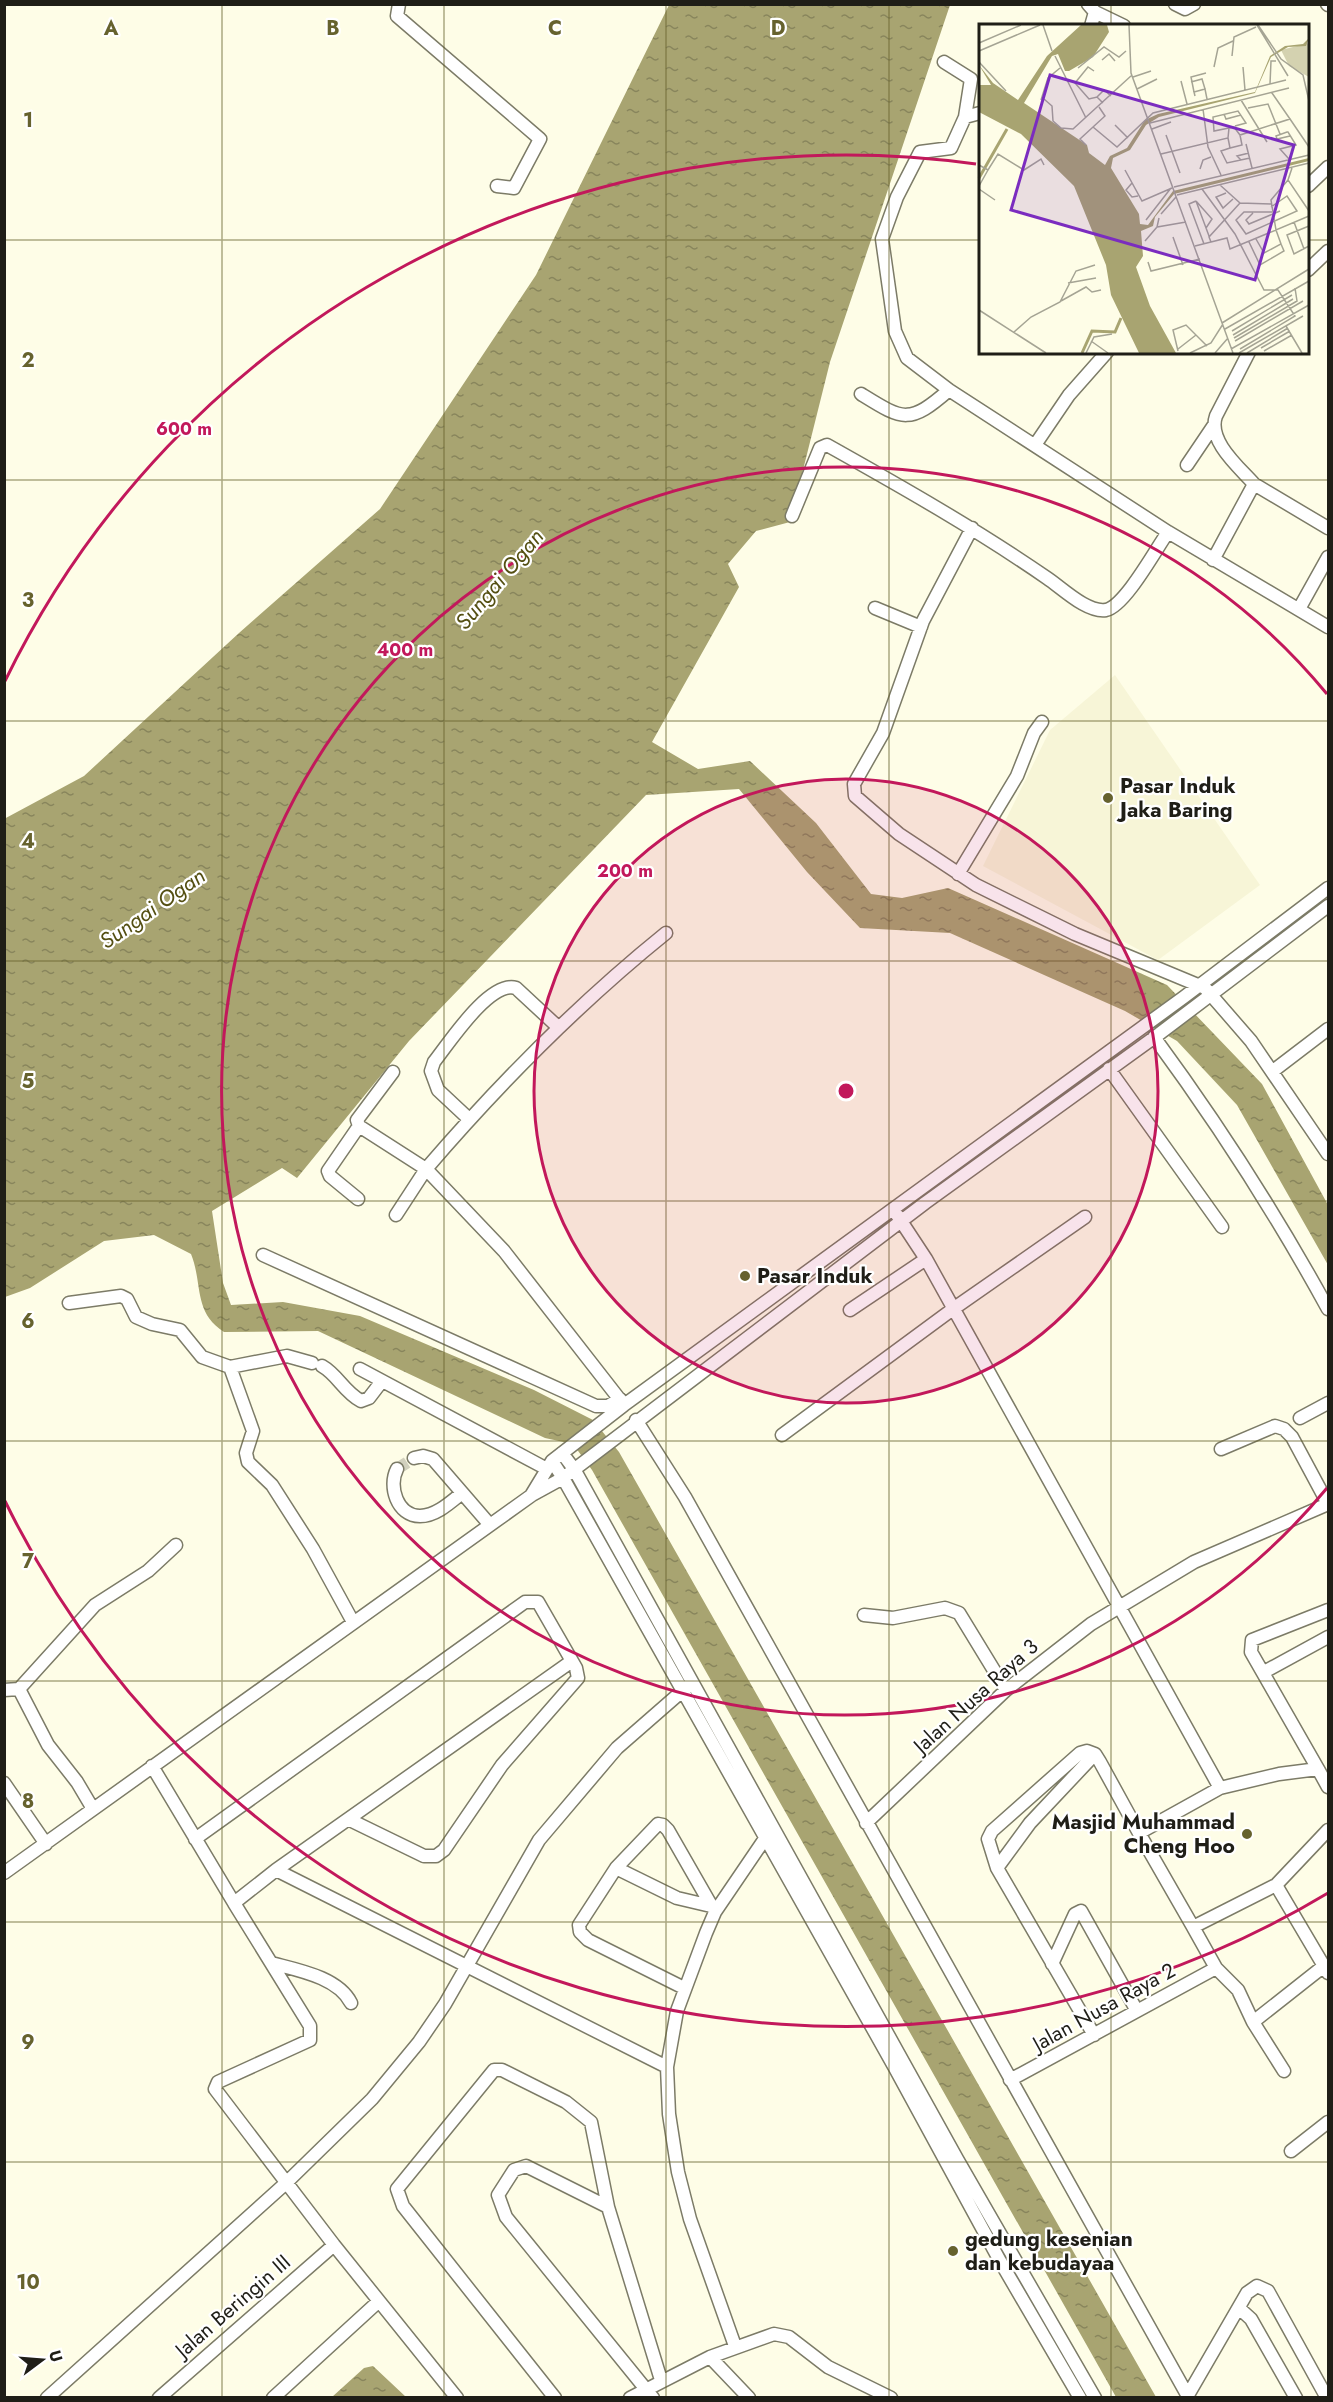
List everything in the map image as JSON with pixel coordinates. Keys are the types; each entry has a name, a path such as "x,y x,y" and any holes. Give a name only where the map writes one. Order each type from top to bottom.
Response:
{"street":[{"path":"399,4 397,16 540,139 514,188 497,186"},
{"path":"1174,4 1185,9 1194,4"},
{"path":"1091,24 1092,8 1120,24"},
{"path":"944,62 971,79 965,117 951,148 925,150 918,155 897,197 882,239 885,272 899,343 907,358 949,390 1168,532 1329,627"},
{"path":"965,117 979,114"},
{"path":"1309,185 1329,167"},
{"path":"1309,269 1329,251"},
{"path":"1035,445 1069,395 1105,354"},
{"path":"1187,465 1214,425 1216,416 1248,354"},
{"path":"861,394 894,415 903,416 922,411 949,390"},
{"path":"1214,425 1217,436 1228,453 1254,484 1329,528"},
{"path":"792,516 820,448 828,445 972,528 1081,602 1099,610 1110,609 1122,599 1168,532"},
{"path":"1214,560 1254,484"},
{"path":"972,528 921,627 895,705 883,733 854,784 853,791 864,807 958,874 1075,934 1200,985 1211,993 1273,1071 1329,1154"},
{"path":"1299,609 1329,557"},
{"path":"875,608 921,627"},
{"path":"958,874 1017,776 1034,732 1041,722"},
{"path":"532,1496 557,1458 600,1424 622,1402 1143,1027 1329,888"},
{"path":"4,1873 490,1525 532,1496 564,1478 636,1420 902,1221 1329,906"},
{"path":"396,1215 426,1169 469,1119 558,1028 613,976 666,933"},
{"path":"469,1119 438,1090 431,1071 434,1062 489,996 504,988 516,988 558,1028"},
{"path":"1273,1071 1329,1029"},
{"path":"1156,1035 1209,1111 1287,1234 1329,1309"},
{"path":"1109,1069 1222,1227"},
{"path":"358,1198 330,1176 328,1171 359,1126 358,1115 393,1072"},
{"path":"359,1126 426,1169 504,1251 622,1402"},
{"path":"892,1208 926,1259 1220,1788"},
{"path":"782,1435 1085,1217"},
{"path":"263,1255 596,1406 608,1407 622,1402"},
{"path":"850,1310 926,1259"},
{"path":"69,1304 121,1296 127,1299 136,1317 183,1332 202,1357 230,1367 287,1356 317,1365 334,1374 339,1385 361,1401 369,1398 382,1381"},
{"path":"230,1367 253,1431 246,1454 248,1462 272,1485 313,1549 353,1622"},
{"path":"360,1369 382,1381 578,1466 686,1687"},
{"path":"1300,1418 1329,1403"},
{"path":"636,1420 691,1507 1189,2396"},
{"path":"1221,1449 1275,1426 1284,1429 1292,1437 1328,1504"},
{"path":"414,1458 423,1456 433,1459 490,1525"},
{"path":"557,1458 564,1478 1095,2397"},
{"path":"397,1469 393,1482 398,1503 413,1515 419,1516 434,1512 462,1493"},
{"name":"Jalan Nusa Raya 3","path":"866,1823 1006,1690 1091,1624 1194,1562 1328,1504"},
{"path":"4,1690 19,1689 95,1605 148,1571 176,1545"},
{"path":"195,1839 525,1602 534,1600 541,1605 578,1674 576,1682 502,1765 441,1853 424,1856 350,1820"},
{"path":"864,1615 893,1618 945,1608 959,1613 1006,1690"},
{"path":"1329,1610 1252,1640 1251,1652 1329,1787"},
{"path":"1264,1672 1329,1637"},
{"path":"234,1903 276,1870 350,1820 572,1661"},
{"path":"47,2397 286,2182 350,2122 394,2074 445,2004 539,1840 617,1748 686,1687"},
{"path":"19,1689 48,1744 77,1782 93,1809"},
{"path":"1094,2035 997,1868 988,1845 992,1831 1080,1753 1087,1750 1095,1754 1216,1968 1238,1990 1253,2022 1284,2071"},
{"path":"997,1868 1030,1823 1095,1754"},
{"path":"152,1766 310,2026 310,2040 214,2085 238,2122 457,2397"},
{"path":"1139,1833 1220,1788 1279,1774 1318,1769"},
{"path":"4,1783 46,1844"},
{"path":"684,1988 588,1940 580,1932 580,1922 616,1868 654,1826 663,1825 713,1909"},
{"path":"1193,1927 1276,1886 1329,1830"},
{"path":"735,2346 690,2219 678,2172 669,2114 667,2067 684,1988 713,1909 771,1835"},
{"path":"771,1835 1000,2261 1080,2397"},
{"path":"616,1868 677,1898 713,1909"},
{"path":"276,1870 667,2067"},
{"path":"1253,2022 1326,1970 1276,1886"},
{"path":"1053,1964 1075,1914 1081,1911 1137,2012"},
{"path":"271,1963 329,1983 343,1991 351,2003"},
{"name":"Jalan Nusa Raya 2","path":"1010,2080 1216,1968"},
{"path":"555,2397 403,2206 397,2189 494,2070 502,2070 566,2102 591,2122 608,2207 662,2380"},
{"path":"1291,2151 1329,2122"},
{"path":"608,2207 526,2166 514,2170 498,2195 506,2217 650,2393"},
{"name":"Jalan Beringin III","path":"159,2397 334,2245"},
{"path":"1000,2261 1012,2252"},
{"path":"1189,2396 1252,2287 1265,2288 1327,2397"},
{"path":"273,2397 379,2301"},
{"path":"1240,2309 1251,2319 1296,2397"},
{"path":"630,2397 650,2393 662,2380 735,2346 765,2336 781,2334 797,2342 828,2367 891,2397"},
{"path":"710,2357 749,2397"}],"shaded area":[{"name":"Pasar Induk Jaka Baring","path":"1115,675 1260,885 1158,960 983,866 1050,730"}],"water":[{"name":"Sungai Ogan","path":"669,5 950,5 830,362 790,522 756,531 728,564 739,587 652,742 698,769 750,761 816,823 871,894 902,898 948,888 1167,985 1262,1084 1328,1205 1328,1265 1237,1105 1177,1041 1125,1011 950,933 860,928 807,872 739,789 646,795 409,1041 297,1178 282,1168 212,1211 223,1283 231,1305 283,1302 360,1316 534,1390 593,1420 619,1452 1156,2397 1116,2397 592,1470 573,1444 545,1438 318,1331 224,1332 207,1316 200,1297 191,1254 154,1235 104,1241 30,1288 5,1297 4,819 84,776 239,633 380,509 536,275"},
{"path":"373,2366 406,2397 332,2397 364,2368"}],"tunnel":[{"path":"397,1469 414,1458"}],"place":[{"name":"Pasar Induk Jaka Baring","path":"1108,798"},
{"name":"Pasar Induk","path":"745,1276"},
{"name":"Masjid Muhammad Cheng Hoo","path":"1247,1834"},
{"name":"gedung kesenian dan kebudayaa","path":"953,2251"}]}
